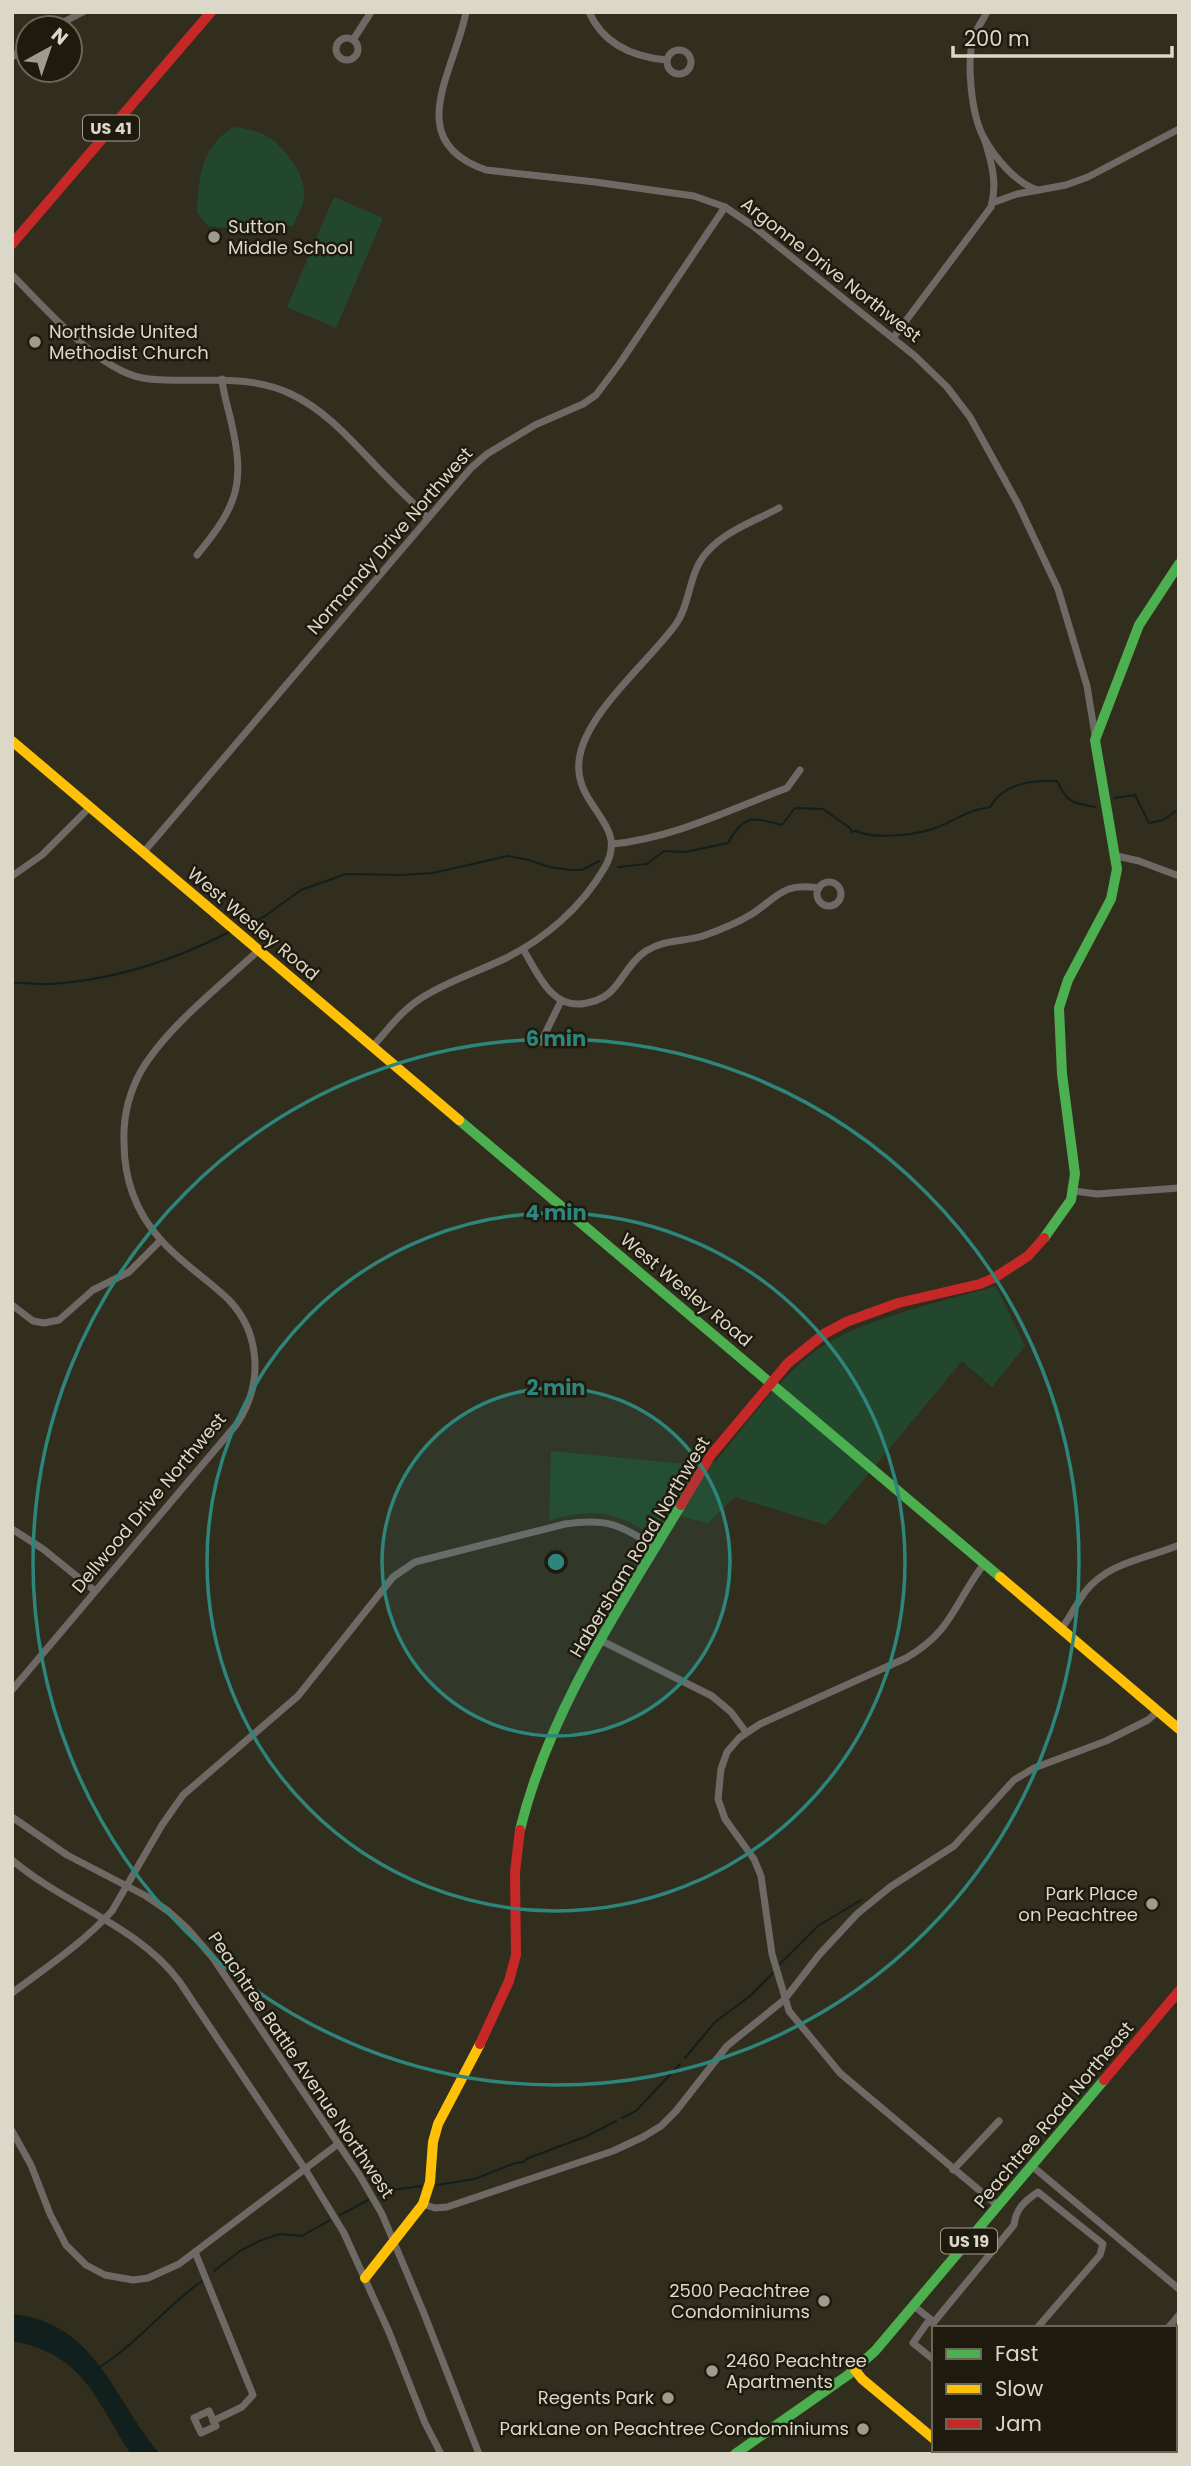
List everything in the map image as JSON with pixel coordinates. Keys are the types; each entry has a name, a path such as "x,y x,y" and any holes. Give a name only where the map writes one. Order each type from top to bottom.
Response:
{"main road":[{"name":"US 41","path":"12,244 211,12"},
{"path":"1074,1191 1075,1174 1062,1074 1059,1008 1068,980 1116,885 1117,856 1095,740 1139,625 1179,564"},
{"name":"West Wesley Road","path":"12,741 1179,1729"},
{"name":"Habersham Road Northwest","path":"423,2204 430,2182 433,2142 438,2124 486,2032 513,1967 517,1936 515,1872 520,1829 533,1781 575,1686 600,1640 711,1455 771,1383 804,1349 846,1322 898,1303 979,1284 1010,1269 1042,1241 1067,1208 1074,1191"},
{"name":"Peachtree Road Northeast","path":"735,2454 855,2370 875,2351 1179,1991"},
{"path":"365,2278 423,2204"},
{"path":"855,2370 932,2438"}],"street":[{"path":"354,40 371,12"},
{"name":"Argonne Drive Northwest","path":"466,12 446,76 439,119 443,141 455,154 486,170 694,196 725,207 753,226 893,338 931,370 961,404 1018,503 1049,566 1066,611 1087,686 1095,740"},
{"path":"589,12 598,28 615,45 636,55 667,60"},
{"path":"987,12 974,37 971,52 972,87 993,170 992,203"},
{"path":"893,338 992,203 1017,194 1066,185 1088,177 1179,129"},
{"path":"984,138 998,158 1021,182 1037,190"},
{"name":"Normandy Drive Northwest","path":"144,852 471,468 487,454 534,425 583,404 596,394 620,363 725,207"},
{"path":"12,275 94,354 112,367 149,379 222,379 268,385 312,406 351,440 428,519"},
{"path":"197,555 226,517 238,481 238,453 222,379"},
{"path":"374,1045 400,1015 422,998 523,949 553,928 579,902 605,867 612,844 608,829 589,802 580,780 579,762 586,734 677,623 694,573 706,552 725,536 779,508"},
{"path":"612,844 658,837 787,788 800,770"},
{"path":"12,876 42,855 90,807"},
{"path":"1117,856 1179,876"},
{"path":"523,949 548,990 561,1001 578,1004 598,1000 613,990 635,960 652,947 670,940 702,936 739,921 788,888 819,888"},
{"name":"Dellwood Drive Northwest","path":"12,1690 236,1425 247,1406 254,1384 254,1348 249,1330 240,1314 225,1297 161,1240 139,1209 127,1173 124,1136 130,1095 141,1070 162,1042 260,950"},
{"path":"541,1042 561,1001"},
{"path":"1074,1191 1097,1194 1179,1188"},
{"path":"12,1305 33,1321 44,1323 59,1320 93,1290 129,1272 161,1240"},
{"path":"12,1993 85,1938 104,1920 183,1795 290,1704 393,1577 415,1562 565,1524 590,1521 618,1525 656,1547"},
{"path":"12,1529 52,1556 95,1591"},
{"path":"1061,1629 1086,1592 1104,1574 1179,1545"},
{"path":"984,1564 947,1624 922,1649 746,1732 723,1760 718,1799 724,1819 754,1859 761,1876 772,1954 784,2000 807,2035 841,2073 998,2206"},
{"path":"600,1640 712,1696 731,1712 746,1732"},
{"path":"423,2204 435,2208 447,2207 613,2151 643,2137 676,2111 727,2046 784,2000 819,1955 859,1912 890,1887 954,1846 1014,1780 1034,1768 1106,1741 1148,1720 1158,1711"},
{"name":"Peachtree Battle Avenue Northwest","path":"12,1817 67,1855 168,1911 202,1944 373,2197 394,2239 478,2454"},
{"path":"12,1860 65,1898 142,1943 171,1970 305,2169 344,2232 425,2423 441,2454"},
{"path":"953,2170 999,2121"},
{"path":"12,2131 31,2165 66,2245 86,2265 105,2275 133,2280 164,2272 195,2252 338,2144"},
{"path":"1032,2165 1179,2289"},
{"path":"932,2358 913,2343 927,2323 934,2322 1014,2225 1015,2213 1026,2200 1038,2192 1103,2244 1100,2255 1039,2326"},
{"path":"1081,2227 1093,2216"},
{"path":"1094,2237 1105,2227"},
{"path":"195,2252 253,2395 242,2407 213,2421"},
{"path":"914,2306 934,2322"}],"green space":[{"path":"233,127 265,135 280,146 293,163 302,181 304,200 293,226 273,224 243,230 208,226 197,213 203,164 222,135"},
{"path":"334,197 383,218 336,328 287,307"},
{"path":"996,1286 1025,1346 992,1387 962,1361 826,1525 735,1497 708,1523 666,1513 652,1535 614,1516 603,1514 579,1514 549,1520 551,1451 695,1465 715,1462 779,1384 822,1347 869,1324"},
{"path":"999,2452 1110,2452 1109,2454 994,2454"}],"shaded area":[{"path":"12,2314 41,2320 64,2332 83,2347 100,2366 160,2454 131,2454 97,2398 72,2368 37,2347 12,2341"}],"waterway":[{"path":"618,867 647,864 664,851 685,852 728,843 744,822 763,820 782,825 795,808 823,809 852,832 885,836 930,830 990,807 1003,793 1029,782 1057,781 1071,801 1095,807"},
{"path":"1114,798 1135,795 1149,823 1163,820 1179,809"},
{"path":"245,926 265,916 301,890 346,874 433,873 508,856 571,870 582,870 599,861"},
{"path":"12,983 74,982 120,973 186,952 229,932"},
{"path":"780,1964 818,1926 861,1900"},
{"path":"685,2058 715,2022 750,1996 773,1973"},
{"path":"622,2118 636,2111 680,2064"},
{"path":"437,2185 475,2179 524,2162 616,2121"},
{"path":"378,2195 421,2186"},
{"path":"340,2215 368,2200"},
{"path":"214,2271 240,2251 259,2241 280,2234 302,2236 330,2220"},
{"path":"100,2367 127,2347 202,2281"}],"traffic: fast":[{"path":"1044,1238 1071,1200 1075,1174 1062,1074 1059,1008 1068,980 1111,899 1117,869 1095,740 1139,625 1179,564"},
{"path":"459,1120 1000,1577"},
{"path":"520,1830 533,1786 567,1702 610,1622 681,1505"},
{"path":"735,2454 848,2375 875,2351 1104,2080"}],"traffic: slow":[{"path":"12,741 459,1120"},
{"path":"1000,1577 1179,1729"},
{"path":"365,2278 423,2204 430,2182 433,2142 438,2124 480,2044"},
{"path":"855,2370 862,2379 932,2437"}],"traffic: jam":[{"path":"12,244 211,12"},
{"path":"681,1505 711,1455 788,1363 824,1334 846,1322 898,1303 980,1284 994,1278 1028,1256 1044,1238"},
{"path":"480,2044 509,1981 516,1955 515,1872 520,1830"},
{"path":"1104,2080 1179,1991"}],"place":[{"name":"Sutton Middle School","path":"214,237"},
{"name":"Northside United Methodist Church","path":"35,342"},
{"name":"Park Place on Peachtree","path":"1152,1904"},
{"name":"2500 Peachtree Condominiums","path":"824,2301"},
{"name":"2460 Peachtree Apartments","path":"712,2371"},
{"name":"Regents Park","path":"668,2398"},
{"name":"ParkLane on Peachtree Condominiums","path":"863,2429"}]}
